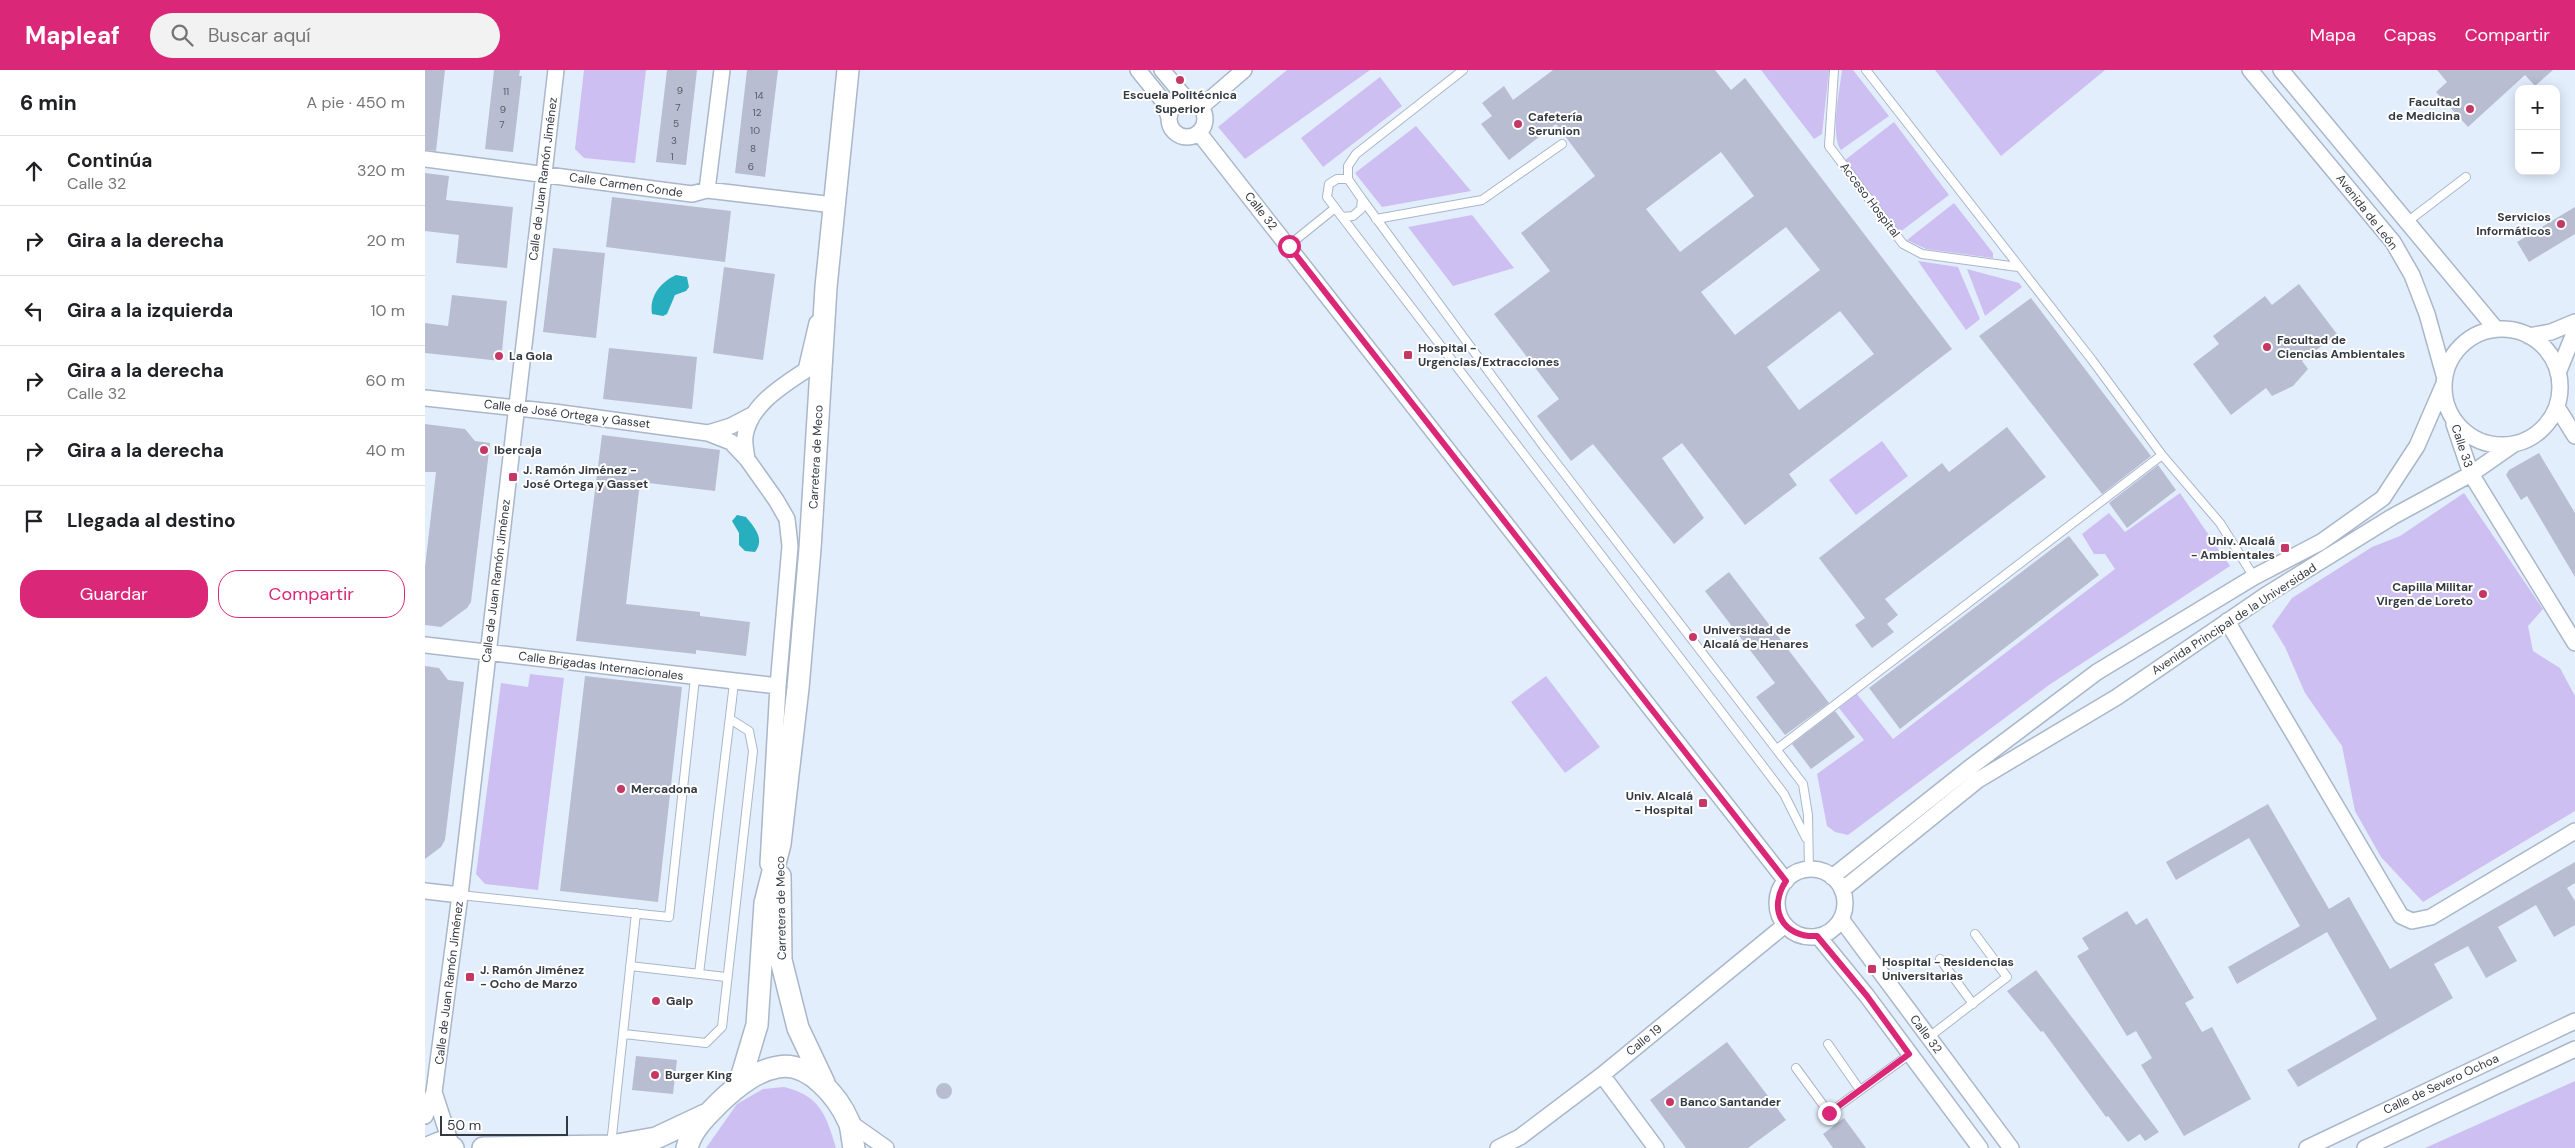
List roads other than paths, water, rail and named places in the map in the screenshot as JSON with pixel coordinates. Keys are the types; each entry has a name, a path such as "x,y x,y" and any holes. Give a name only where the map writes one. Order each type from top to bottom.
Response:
{"street":[{"name":"Calle de Juan Ramón Jiménez","path":"425,1116 434,1092 460,895 556,70"},
{"path":"707,190 722,70"},
{"name":"Carretera de Meco","path":"739,1085 757,1025 765,903 780,844 799,688 810,549 826,287 848,70"},
{"path":"1138,70 1163,101 1173,131 1185,137 1199,133 1205,120 1194,104 1163,70"},
{"path":"1169,117 1175,105 1194,104 1244,70"},
{"name":"Avenida de León","path":"2250,70 2393,242 2412,275 2427,314 2444,381"},
{"name":"Avenida de León","path":"2281,70 2497,329"},
{"name":"Calle 32","path":"1199,133 1786,881"},
{"name":"Calle Carmen Conde","path":"425,159 544,173 692,194 707,190 834,205"},
{"path":"708,433 731,426 753,414 778,389 806,370 826,287"},
{"path":"2529,336 2551,332 2575,322"},
{"path":"2514,444 2497,445 2480,441 2465,432 2453,419 2445,403 2444,381 2451,358 2463,344 2478,334 2497,329 2513,330 2529,336 2542,345 2552,358 2559,373 2560,390 2557,407 2547,424 2532,437 2514,444 2471,474 2575,643"},
{"path":"2559,373 2575,331"},
{"name":"Avenida Principal de la Universidad","path":"1832,877 1968,769 2097,672 2254,577 2321,542 2383,498 2417,446 2444,381"},
{"name":"Calle de José Ortega y Gasset","path":"425,398 517,407 708,433"},
{"path":"2557,407 2575,436"},
{"path":"747,460 745,436 753,414"},
{"name":"Calle 33","path":"2453,419 2471,474"},
{"path":"708,433 731,442 747,460 776,500 787,519 790,546 778,686 765,903"},
{"name":"Avenida Principal de la Universidad","path":"1842,890 1978,780 2117,697 2227,621 2392,517 2471,474"},
{"path":"2227,621 2401,916 2412,921 2431,917 2575,831"},
{"name":"Calle Brigadas Internacionales","path":"425,645 734,683 778,686"},
{"name":"Carretera de Meco","path":"780,844 781,960 798,1028 824,1084 849,1122"},
{"path":"1809,870 1817,870 1832,877 1842,890 1844,910 1841,919 1835,927 1817,936 1800,935 1785,925 1777,908 1780,889 1786,881 1800,871 1809,870"},
{"path":"425,891 460,895"},
{"name":"Calle 32","path":"1841,919 2011,1148"},
{"name":"Calle 19","path":"1498,1148 1520,1137 1602,1075 1785,925"},
{"name":"Calle 32","path":"1817,936 1867,996 1980,1148"},
{"name":"Calle de Severo Ochoa","path":"2307,1148 2575,1020"},
{"path":"2365,1148 2575,1049"},
{"path":"687,1148 689,1140 707,1114 739,1085 779,1066 804,1071 824,1084"},
{"path":"1602,1075 1656,1148"},
{"name":"Calle de Juan Ramón Jiménez","path":"434,1092 452,1147"},
{"path":"483,1148 611,1146 656,1138 707,1114"},
{"path":"849,1122 854,1148"},
{"path":"849,1122 886,1148"},
{"path":"425,1143 427,1148 442,1142 452,1147"}],"lane":[{"path":"1463,70 1356,154 1348,166 1348,179 1538,439 1803,784 1808,815 1809,870"},
{"name":"Acceso Hospital","path":"1834,70 1829,146 1903,244 1922,254 2018,267"},
{"path":"1866,70 2092,360 2162,456 2221,523 2254,577"},
{"path":"1376,219 1482,200 1562,144"},
{"path":"2407,222 2466,176"},
{"path":"1348,179 1337,178 1329,184 1327,197 1784,794 1807,840"},
{"path":"1343,217 1353,216 1361,209 1362,199"},
{"path":"1289,246 1335,208"},
{"path":"1777,749 2162,456"},
{"path":"460,895 669,917 695,678"},
{"path":"699,974 734,683"},
{"path":"624,1034 706,1043 722,1027 753,751 749,731 730,720"},
{"path":"611,1146 636,913"},
{"path":"1929,1038 2007,977 1975,934"},
{"path":"1940,959 1973,1004"},
{"path":"631,966 726,978"},
{"path":"1828,1044 1860,1090"},
{"path":"1796,1068 1829,1113 1909,1054"}],"water":[{"path":"676,275 687,277 689,287 686,291 675,295 667,314 663,316 652,314 652,301 657,290"},
{"path":"737,515 746,517 758,534 759,543 755,552 745,551 739,545 739,533 732,521"}],"place":[{"name":"Escuela Politécnica Superior","path":"1180,80"},
{"name":"Facultad de Medicina","path":"2470,109"},
{"name":"Cafetería Serunion","path":"1518,124"},
{"name":"Servicios Informáticos","path":"2561,224"},
{"name":"Facultad de Ciencias Ambientales","path":"2267,347"},
{"name":"Hospital - Urgencias/Extracciones","path":"1408,355"},
{"name":"La Gola","path":"499,356"},
{"name":"Ibercaja","path":"484,450"},
{"name":"J. Ramón Jiménez - José Ortega y Gasset","path":"513,477"},
{"name":"Univ. Alcalá - Ambientales","path":"2285,548"},
{"name":"Capilla Militar Virgen de Loreto","path":"2483,594"},
{"name":"Universidad de Alcalá de Henares","path":"1693,637"},
{"name":"Mercadona","path":"621,789"},
{"name":"Univ. Alcalá - Hospital","path":"1703,803"},
{"name":"Hospital - Residencias Universitarias","path":"1872,969"},
{"name":"J. Ramón Jiménez - Ocho de Marzo","path":"470,977"},
{"name":"Galp","path":"656,1001"},
{"name":"Burger King","path":"655,1075"},
{"name":"Banco Santander","path":"1670,1102"}]}
